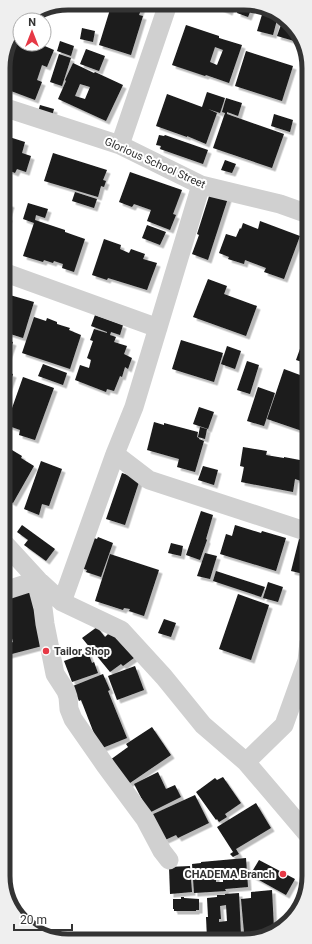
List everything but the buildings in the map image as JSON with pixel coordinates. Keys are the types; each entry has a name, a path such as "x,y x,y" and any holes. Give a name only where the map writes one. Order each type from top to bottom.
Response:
{"street":[{"path":"120,144 166,10"},
{"name":"Glorious School Street","path":"10,109 120,144 201,185 280,204 302,212"},
{"path":"62,602 115,454 134,407 201,185"},
{"path":"10,275 158,328"},
{"path":"115,454 150,480 302,530"},
{"path":"10,550 38,580 62,602 121,630 164,677 203,725 246,762 302,828"},
{"path":"10,589 38,580"},
{"path":"38,580 38,589 55,674 66,691 69,709 73,719 145,820 168,860"},
{"path":"246,762 284,725 302,675"}],"place":[{"name":"Tailor Shop","path":"46,651"},
{"name":"CHADEMA Branch","path":"283,874"}]}
